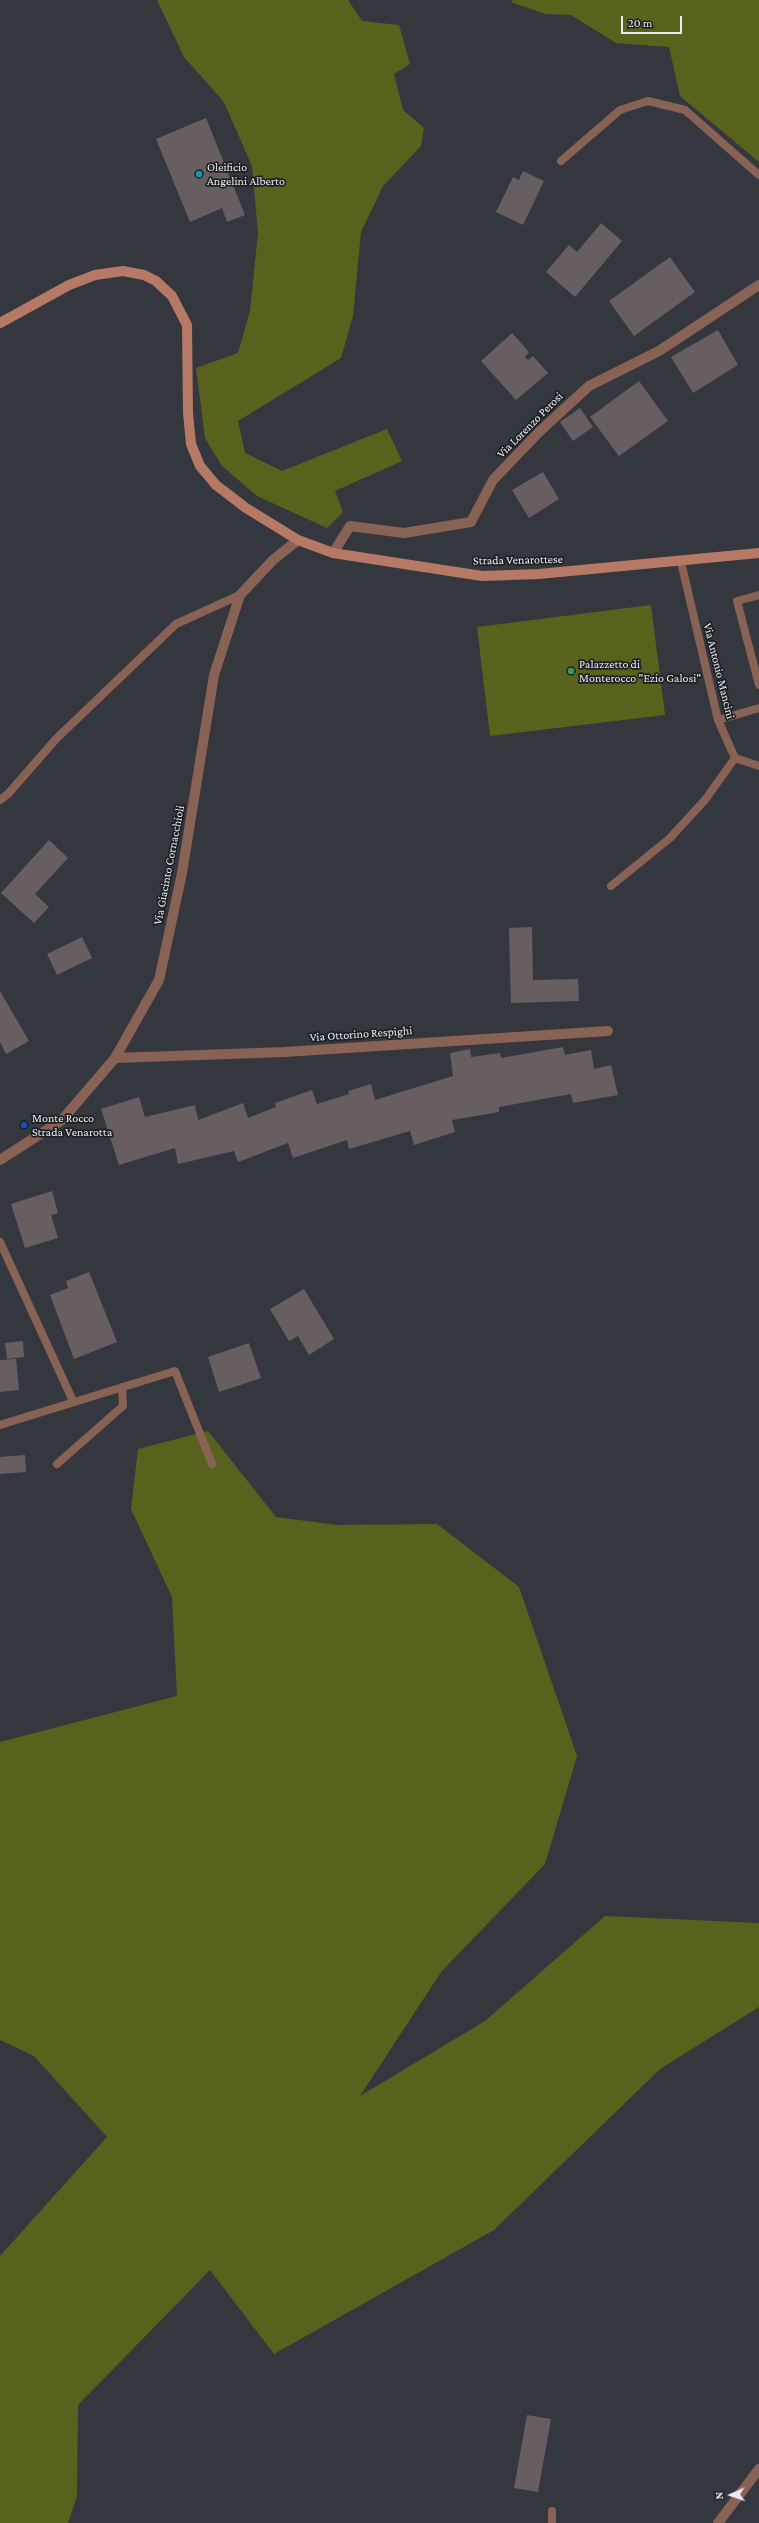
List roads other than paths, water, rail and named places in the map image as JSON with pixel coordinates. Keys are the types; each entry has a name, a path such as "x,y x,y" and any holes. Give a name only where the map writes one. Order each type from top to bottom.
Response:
{"main road":[{"name":"Strada Venarottese","path":"0,323 69,285 95,275 123,271 144,275 156,281 172,296 186,325 188,413 191,444 200,466 216,485 240,503 285,530 298,540 333,553 482,576 540,574 681,562 759,553"}],"street":[{"name":"Via Lorenzo Perosi","path":"333,553 350,526 404,533 471,522 493,480 539,432 588,386 660,351 759,285"},
{"name":"Via Giacinto Cornacchioli","path":"0,1160 62,1120 115,1058 159,980 182,873 214,675 240,595 273,560 298,540"},
{"name":"Via Ottorino Respighi","path":"115,1058 285,1052 608,1031"},
{"path":"718,2523 759,2469"}],"lane":[{"path":"561,161 620,110 648,101 685,110 759,174"},
{"name":"Via Antonio Mancini","path":"681,562 718,720 735,758"},
{"path":"0,800 8,794 56,739 176,624 240,595"},
{"path":"759,595 737,601 759,685"},
{"path":"718,720 759,708"},
{"path":"611,886 670,838 705,800 735,758 759,766"},
{"path":"0,1242 73,1402"},
{"path":"0,1426 175,1371 212,1464"},
{"path":"57,1464 123,1406 122,1387"},
{"path":"552,2511 552,2523"}],"place":[{"name":"Oleificio Angelini Alberto","path":"199,174"},
{"name":"Palazzetto di Monterocco \"Ezio Galosi\"","path":"571,671"},
{"name":"Monte Rocco Strada Venarotta","path":"24,1125"}]}
